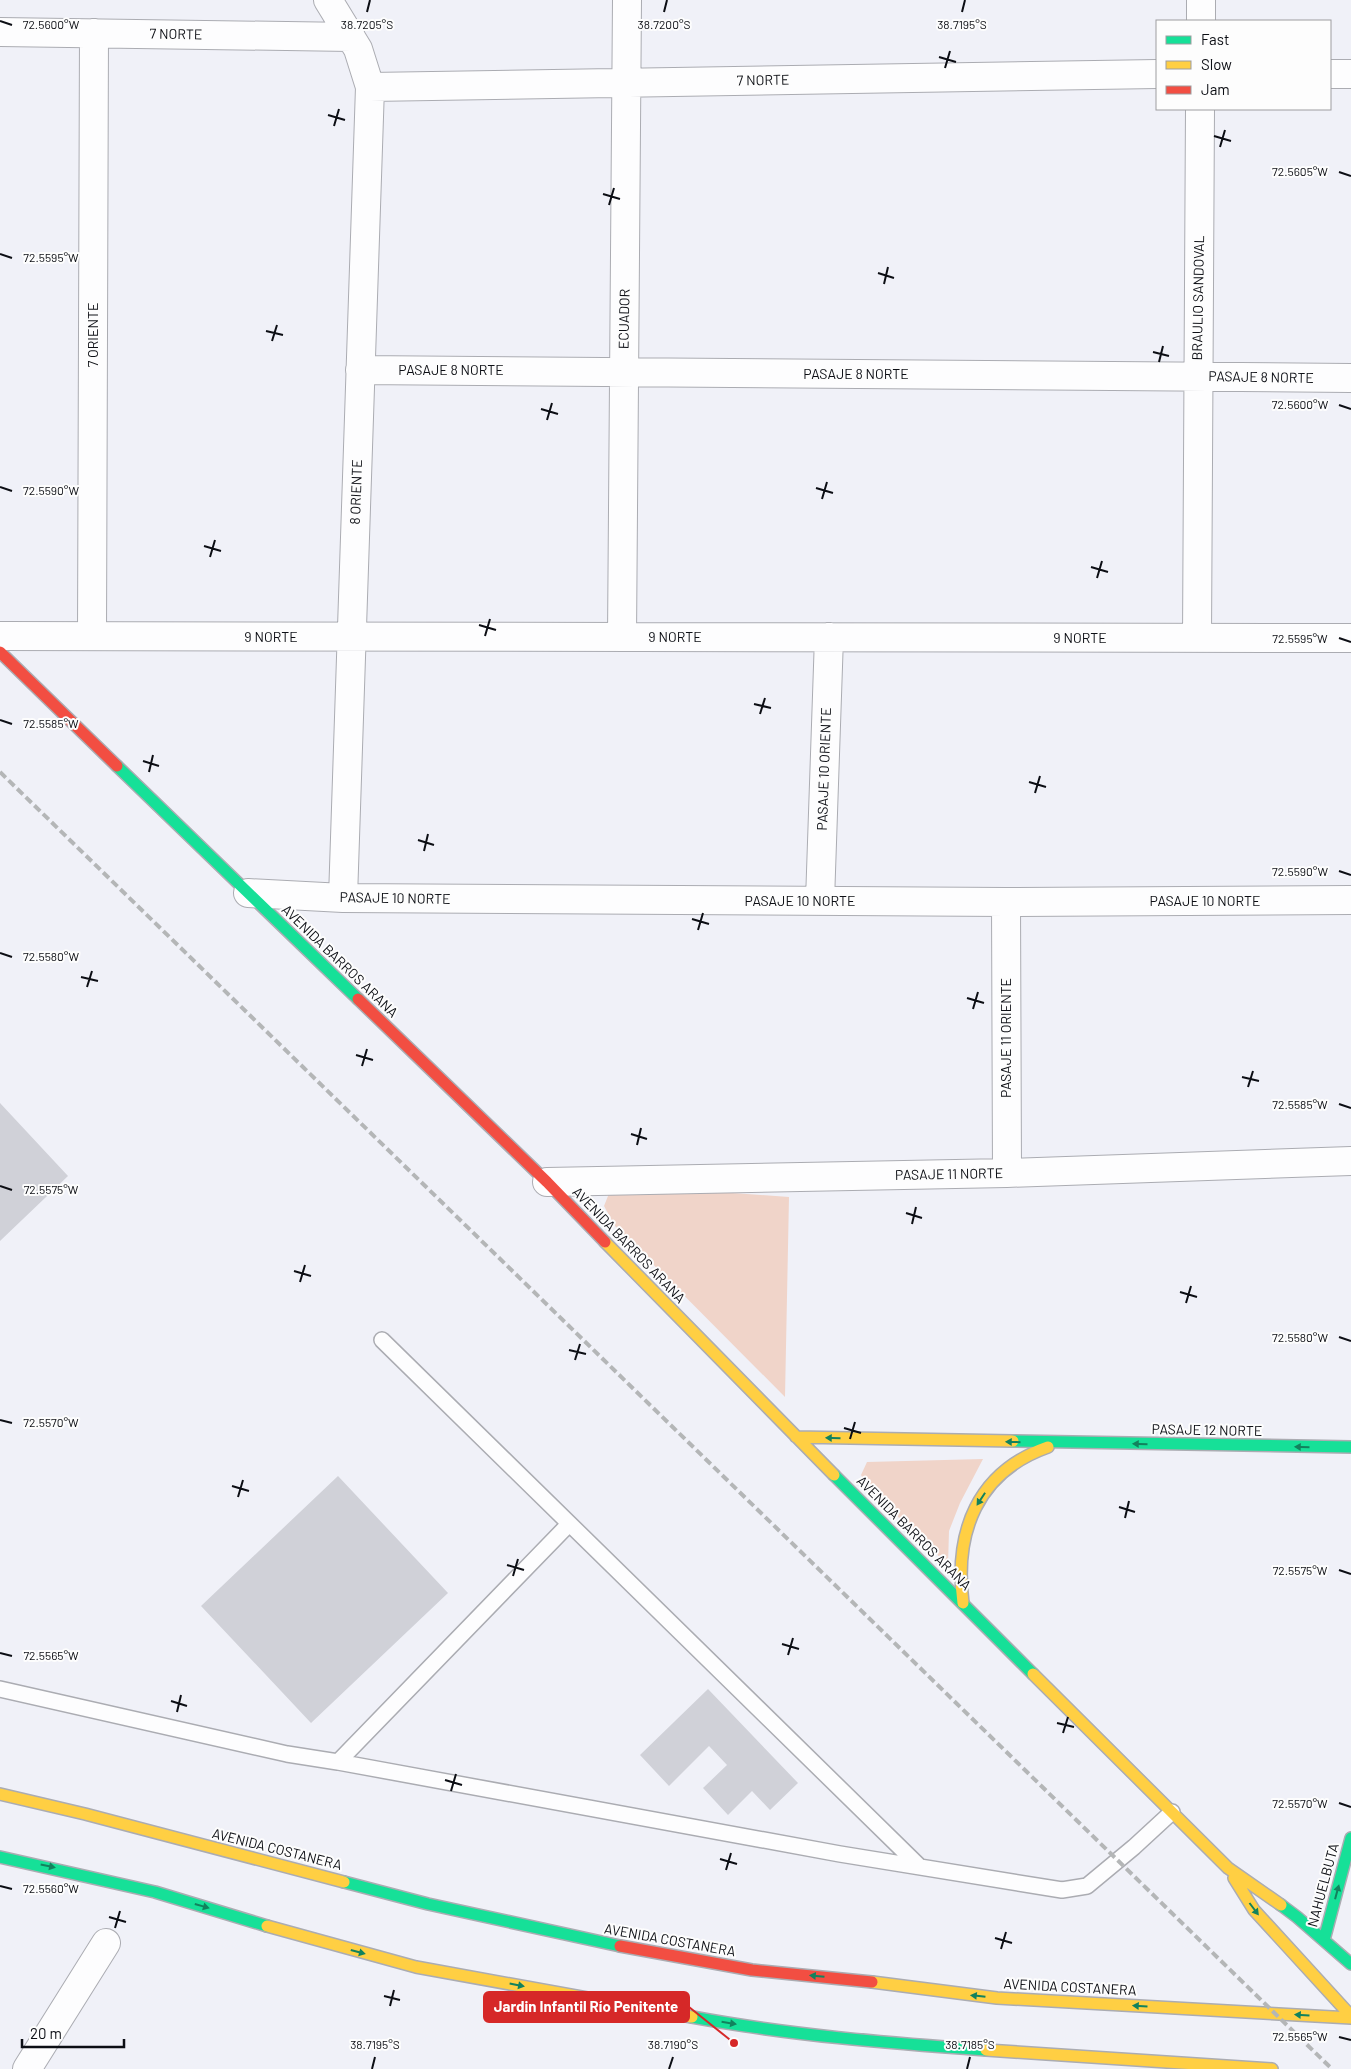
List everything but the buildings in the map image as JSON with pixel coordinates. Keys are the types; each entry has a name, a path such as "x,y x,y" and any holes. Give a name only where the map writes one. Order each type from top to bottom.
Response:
{"main road":[{"name":"AVENIDA BARROS ARANA","path":"0,652 547,1182 796,1437 1228,1868 1297,1917 1351,1964"},
{"name":"PASAJE 12 NORTE","path":"796,1437 1351,1447"},
{"name":"PASAJE 12 NORTE","path":"963,1604 959,1578 961,1552 967,1527 978,1503 993,1482 1012,1464 1034,1450 1062,1443"},
{"name":"AVENIDA COSTANERA","path":"0,1794 85,1814 428,1904 584,1939 752,1970 828,1977 997,1998 1351,2017"},
{"name":"NAHUELBUTA","path":"1324,1940 1351,1838"},
{"path":"0,1857 155,1892 328,1944 416,1967 697,2018 879,2042 1085,2058 1272,2069"},
{"name":"AVENIDA BARROS ARANA","path":"1228,1868 1254,1910 1351,2017"}],"street":[{"name":"8 ORIENTE","path":"328,0 364,62 370,87 344,898"},
{"name":"ECUADOR","path":"622,637 627,0"},
{"path":"1201,0 1201,20"},
{"name":"7 NORTE","path":"0,32 351,37"},
{"name":"7 ORIENTE","path":"92,636 94,33"},
{"name":"7 NORTE","path":"370,87 1156,74"},
{"path":"1331,74 1351,74"},
{"name":"BRAULIO SANDOVAL","path":"1197,638 1200,110"},
{"name":"PASAJE 8 NORTE","path":"360,370 1351,378"},
{"name":"9 NORTE","path":"0,636 1351,638"},
{"name":"PASAJE 10 ORIENTE","path":"820,901 829,637"},
{"name":"PASAJE 10 NORTE","path":"248,893 344,898 1006,902 1351,900"},
{"name":"PASAJE 11 ORIENTE","path":"1006,902 1007,1173"},
{"name":"PASAJE 11 NORTE","path":"547,1182 1007,1173 1351,1160"},
{"path":"27,2069 106,1943"}],"lane":[{"path":"382,1340 919,1866"},
{"path":"338,1762 569,1524"},
{"path":"0,1681 6,1691 287,1754 840,1854 1062,1890 1087,1886 1129,1852 1172,1812"}],"shaded area":[{"path":"622,1185 789,1197 785,1397 615,1226 604,1206 610,1191"},
{"path":"983,1459 960,1503 949,1531 948,1565 868,1488 861,1475 867,1462"}],"railway":[{"path":"0,772 1332,2069"}],"traffic: fast":[{"path":"117,766 358,999"},
{"path":"1013,1441 1351,1447"},
{"path":"834,1475 1033,1674"},
{"path":"1324,1940 1351,1838"},
{"path":"0,1857 155,1892 267,1926"},
{"path":"344,1882 428,1904 620,1946"},
{"path":"1281,1905 1351,1964"},
{"path":"692,2017 802,2034 986,2050"}],"traffic: slow":[{"path":"605,1242 834,1475"},
{"path":"796,1437 1013,1441"},
{"path":"963,1603 962,1552 967,1529 976,1508 988,1489 1004,1472 1024,1458 1048,1447"},
{"path":"1033,1674 1228,1868 1281,1905"},
{"path":"0,1794 85,1814 344,1882"},
{"path":"1234,1878 1254,1910 1351,2016"},
{"path":"267,1926 416,1967 692,2017"},
{"path":"872,1982 997,1998 1351,2018"},
{"path":"986,2050 1272,2069"}],"traffic: jam":[{"path":"0,652 117,766"},
{"path":"358,999 547,1182 605,1242"},
{"path":"620,1946 752,1970 872,1982"}],"place":[{"name":"Jardin Infantil Río Penitente","path":"734,2043"}]}
